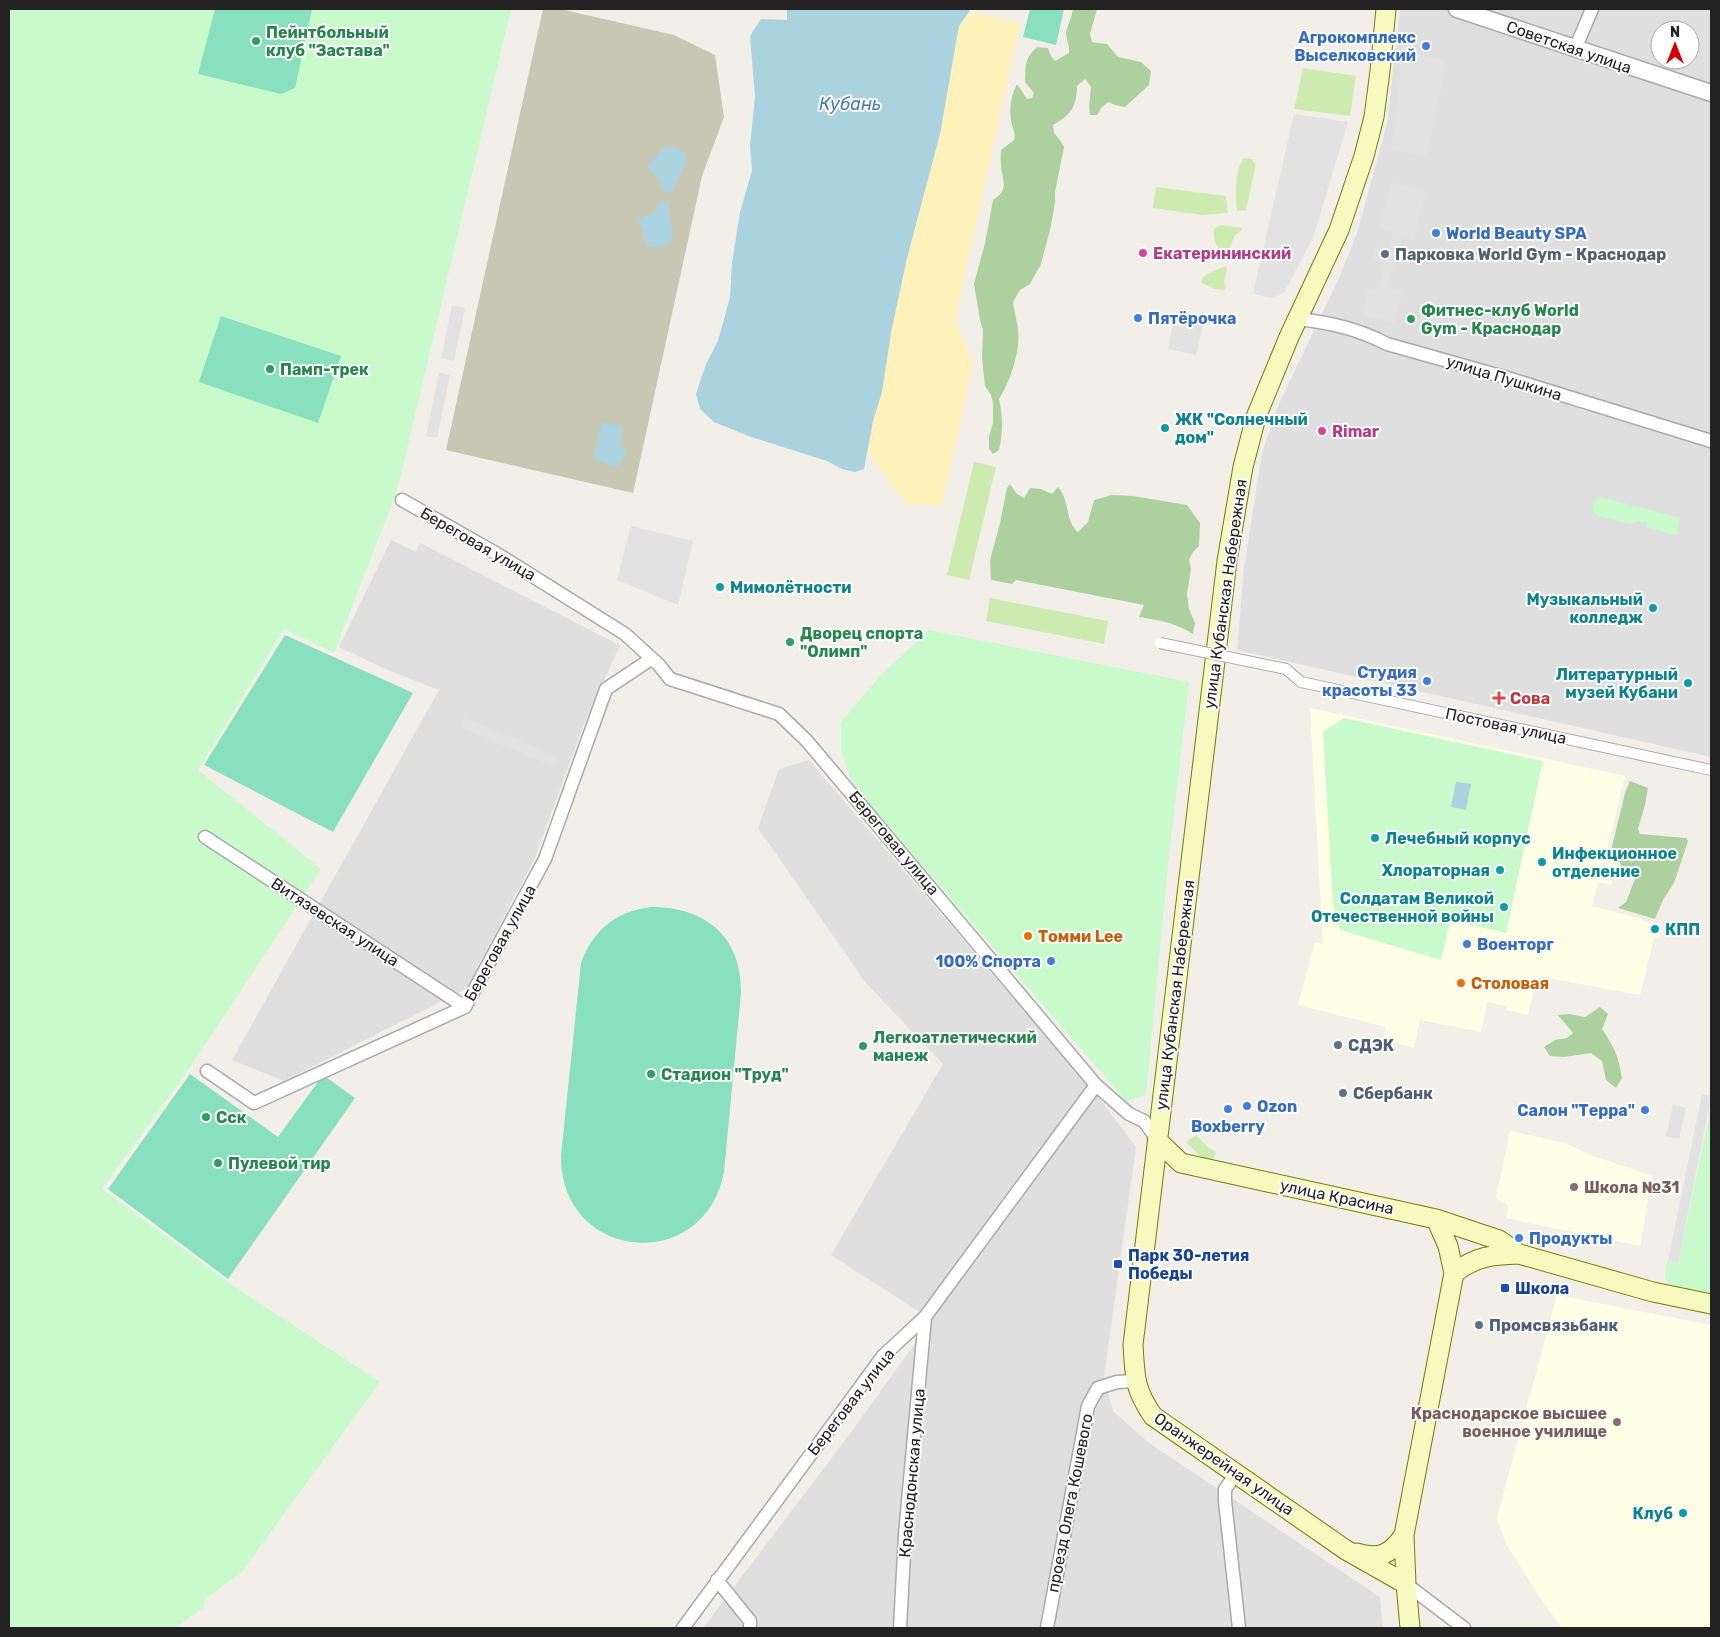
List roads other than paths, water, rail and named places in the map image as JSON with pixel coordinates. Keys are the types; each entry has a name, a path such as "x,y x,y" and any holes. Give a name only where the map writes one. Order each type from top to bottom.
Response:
{"main road":[{"name":"улица Кубанская Набережная","path":"1158,1141 1227,561 1243,467 1256,416 1297,319 1339,230 1364,156 1374,117 1386,9"},
{"name":"улица Красина","path":"1158,1141 1181,1163 1436,1219 1499,1240 1519,1254"},
{"name":"Оранжерейная улица","path":"1158,1141 1134,1345 1136,1381 1142,1401 1153,1416 1346,1550 1406,1584"},
{"path":"1410,1628 1404,1535 1454,1273 1448,1246 1436,1219"},
{"name":"улица Красина","path":"1454,1273 1475,1259 1496,1255 1519,1254 1653,1292 1711,1304"},
{"path":"1346,1550 1378,1556 1395,1548 1404,1535"}],"street":[{"name":"Советская улица","path":"1456,9 1711,93"},
{"path":"1575,48 1592,9"},
{"name":"улица Пушкина","path":"1297,319 1322,322 1364,334 1387,344 1496,374 1711,441"},
{"name":"Береговая улица","path":"402,500 499,555 624,634 652,659 670,679 779,714 796,730 888,836 1096,1085 1129,1114 1144,1121 1158,1141"},
{"name":"Постовая улица","path":"1160,643 1286,669 1301,682 1711,770"},
{"name":"Береговая улица","path":"207,1071 254,1103 465,1007 545,859 606,689 652,659"},
{"name":"Витязевская улица","path":"205,837 465,1007"},
{"name":"Береговая улица","path":"683,1628 883,1356 925,1317 1096,1085"},
{"name":"Краснодонская улица","path":"900,1628 905,1534 925,1317"},
{"name":"проезд Олега Кошевого","path":"1047,1628 1088,1406 1098,1388 1117,1382 1136,1381"},
{"path":"1236,1473 1225,1489 1225,1501 1239,1628"},
{"path":"718,1580 750,1621 750,1628"},
{"path":"1406,1584 1464,1628"}],"water":[{"name":"Кубань","path":"787,9 970,9 959,26 940,134 907,258 891,333 882,392 873,421 864,469 855,472 751,437 714,422 700,409 696,394 706,364 718,341 730,297 732,263 740,212 752,171 750,146 755,96 750,36 761,19 787,20"},
{"path":"667,146 678,148 683,152 685,158 685,164 671,193 662,191 659,180 647,166"},
{"path":"660,202 669,203 669,216 673,231 672,239 668,245 658,248 648,246 643,239 643,229 637,220 654,212"},
{"path":"602,422 623,427 620,446 625,448 625,454 622,461 616,467 593,460"},
{"path":"1456,782 1471,784 1466,810 1451,807"}],"place":[{"name":"Пейнтбольный клуб \"Застава\"","path":"256,41"},
{"name":"Агрокомплекс Выселковский","path":"1426,46"},
{"name":"World Beauty SPA","path":"1436,233"},
{"name":"Екатерининский","path":"1143,253"},
{"name":"Парковка World Gym - Краснодар","path":"1385,254"},
{"name":"Пятёрочка","path":"1138,318"},
{"name":"Фитнес-клуб World Gym - Краснодар","path":"1411,319"},
{"name":"Памп-трек","path":"270,369"},
{"name":"ЖК \"Солнечный дом\"","path":"1165,428"},
{"name":"Rimar","path":"1322,431"},
{"name":"Мимолётности","path":"720,587"},
{"name":"Музыкальный колледж","path":"1653,608"},
{"name":"Дворец спорта \"Олимп\"","path":"790,642"},
{"name":"Студия красоты 33","path":"1427,681"},
{"name":"Литературный музей Кубани","path":"1688,683"},
{"name":"Сова","path":"1499,698"},
{"name":"Лечебный корпус","path":"1375,838"},
{"name":"Инфекционное отделение","path":"1542,862"},
{"name":"Хлораторная","path":"1500,870"},
{"name":"Солдатам Великой Отечественной войны","path":"1504,907"},
{"name":"КПП","path":"1655,929"},
{"name":"Томми Lee","path":"1028,936"},
{"name":"Военторг","path":"1467,944"},
{"name":"100% Спорта","path":"1051,961"},
{"name":"Столовая","path":"1461,983"},
{"name":"СДЭК","path":"1338,1045"},
{"name":"Легкоатлетический манеж","path":"863,1046"},
{"name":"Стадион \"Труд\"","path":"651,1074"},
{"name":"Сбербанк","path":"1343,1093"},
{"name":"Ozon","path":"1247,1106"},
{"name":"Boxberry","path":"1228,1109"},
{"name":"Салон \"Терра\"","path":"1645,1110"},
{"name":"Сск","path":"206,1117"},
{"name":"Пулевой тир","path":"218,1163"},
{"name":"Школа №31","path":"1574,1187"},
{"name":"Продукты","path":"1519,1238"},
{"name":"Парк 30-летия Победы","path":"1118,1264"},
{"name":"Школа","path":"1505,1288"},
{"name":"Промсвязьбанк","path":"1479,1325"},
{"name":"Краснодарское высшее военное училище","path":"1617,1422"},
{"name":"Клуб","path":"1683,1513"}]}
